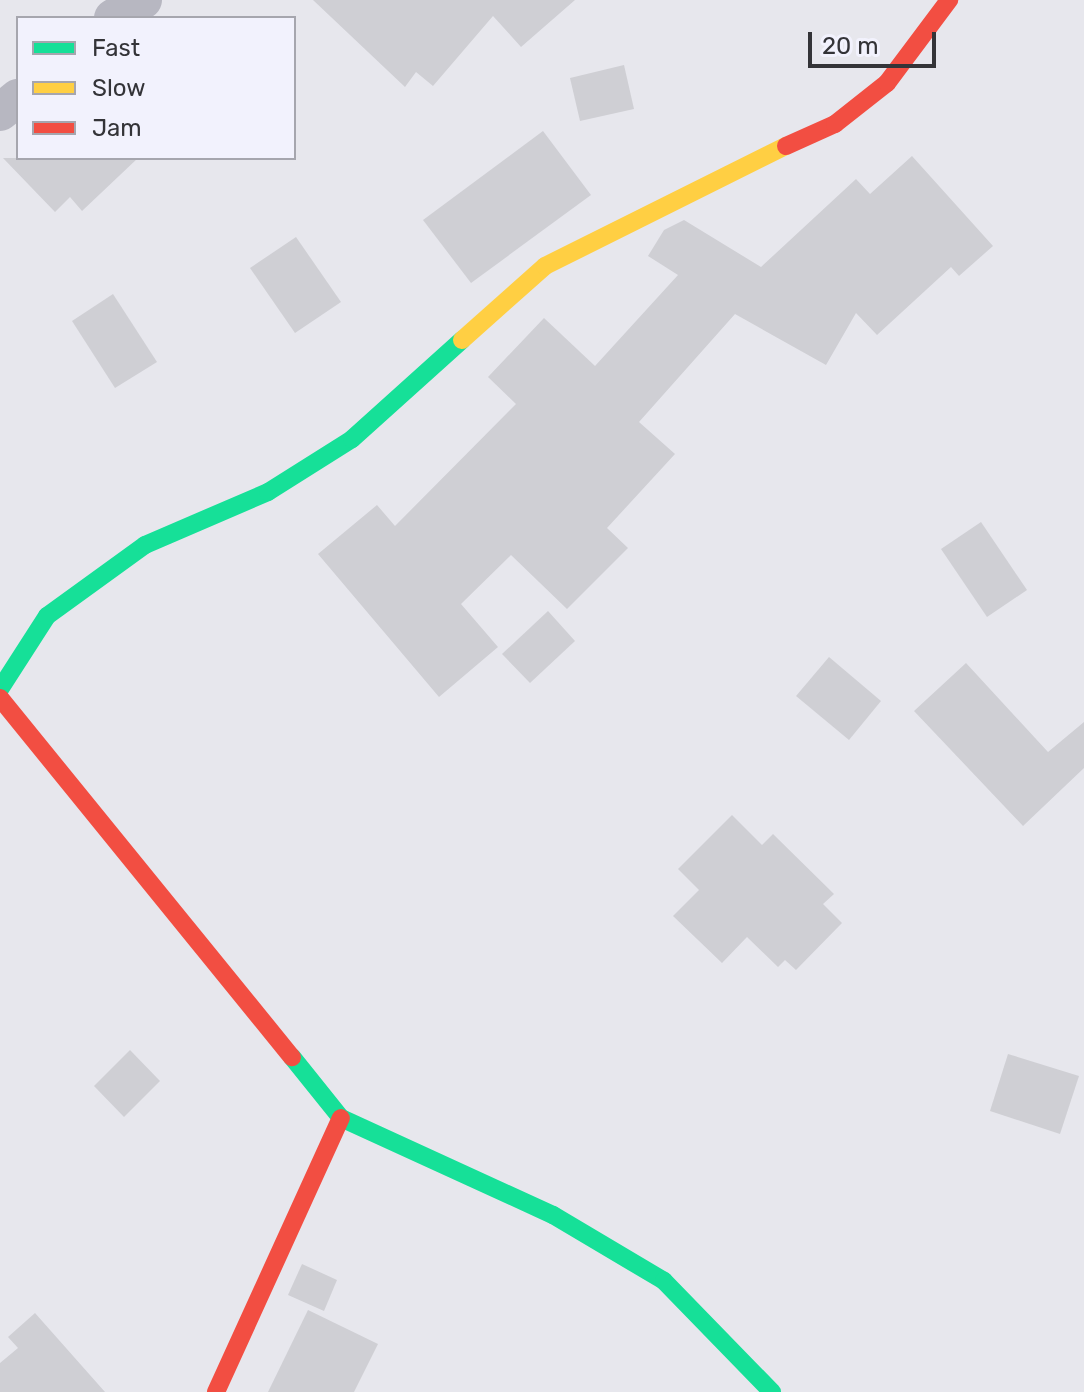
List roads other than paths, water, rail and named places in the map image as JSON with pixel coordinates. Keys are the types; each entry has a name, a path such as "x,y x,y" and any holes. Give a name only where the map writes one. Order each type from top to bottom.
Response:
{"street":[{"path":"116,16 143,0"},
{"path":"0,689 47,616 145,545 268,492 352,439 545,266 677,195 835,124 887,83 949,0"},
{"path":"0,112 16,100"},
{"path":"0,698 341,1118 553,1215 664,1281 772,1392"},
{"path":"216,1392 341,1118"}]}
